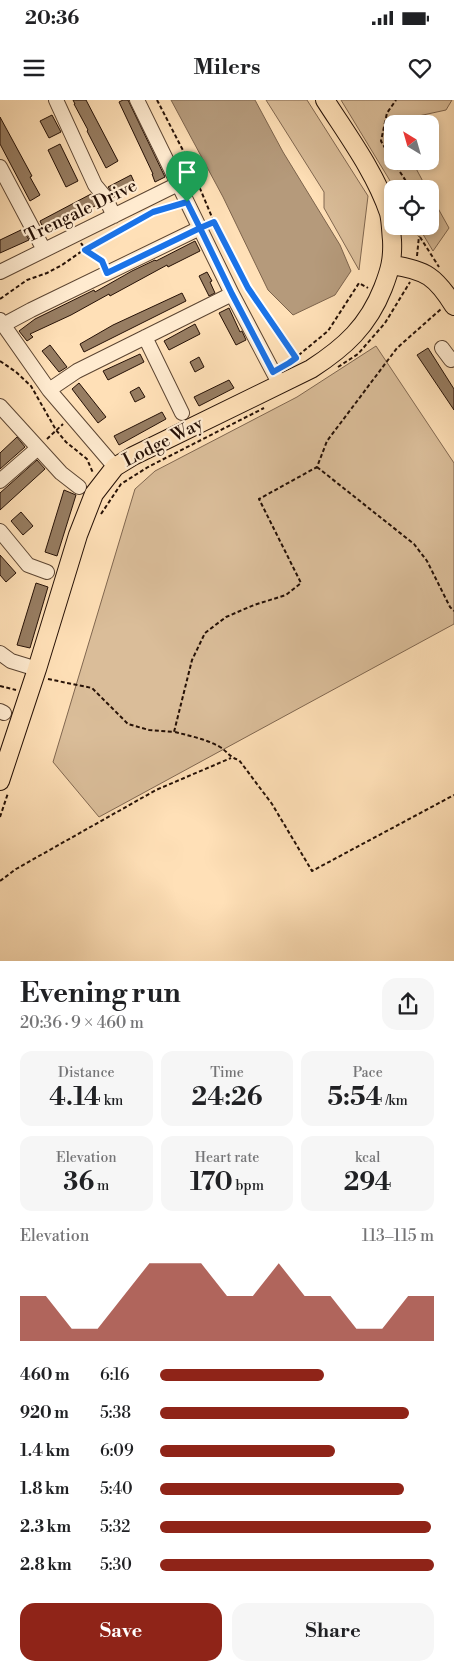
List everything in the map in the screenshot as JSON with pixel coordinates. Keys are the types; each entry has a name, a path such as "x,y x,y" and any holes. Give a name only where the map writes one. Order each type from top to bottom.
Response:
{"main road":[{"path":"325,100 360,155 380,191 390,215 392,265 414,270 432,278 442,286 452,303"},
{"name":"Lodge Way","path":"4,786 41,674 78,535 94,494 115,467 276,378 311,369 334,354 368,318 375,307 392,265"}],"street":[{"path":"56,100 95,185 105,197 114,216"},
{"path":"137,100 232,294 276,378"},
{"path":"0,166 44,250"},
{"name":"Trengale Drive","path":"0,272 178,184"},
{"path":"115,467 50,390 2,322 200,228"},
{"path":"50,390 77,371 232,294"},
{"path":"144,337 182,413"},
{"path":"442,348 453,361"},
{"path":"0,406 61,473 79,487"},
{"path":"0,481 38,448"},
{"path":"0,532 28,565 46,572"},
{"path":"0,653 11,661 41,674"}],"path":[{"path":"157,100 189,162 214,222 248,288 296,358"},
{"path":"387,115 396,100"},
{"path":"384,128 381,142 384,147"},
{"path":"0,299 27,280 62,265 153,212 187,202"},
{"path":"200,228 214,222"},
{"path":"76,235 85,250 102,261 107,273"},
{"path":"419,236 440,268"},
{"path":"337,368 358,354 385,323 410,281 414,270 419,236"},
{"path":"276,378 289,363 328,331 359,283 380,294"},
{"path":"174,732 192,660 206,633 226,617 254,605 286,595 301,583 259,499 318,467 327,441 397,348 452,303"},
{"path":"0,361 31,386 56,430 66,442 87,459 95,478"},
{"path":"98,519 121,484 148,467 270,405"},
{"path":"38,448 72,417"},
{"path":"318,467 414,544 427,561 450,607 454,611"},
{"path":"41,674 92,688 128,724 149,730 174,732 198,737 221,747 232,758 239,760 272,804 312,871 454,795"},
{"path":"0,686 18,691"},
{"path":"0,881 16,869 156,790 232,758"},
{"path":"0,817 4,786"}],"shaded area":[{"path":"171,100 255,100 283,152 340,245 351,271 335,295 293,315 268,290 223,197"},
{"path":"266,100 307,100 368,196 359,270 324,208 324,192"},
{"path":"341,100 452,100 446,110 423,115 384,115 384,170 417,170 422,180 390,180"},
{"path":"439,210 449,228 433,251 423,235 439,235"},
{"path":"376,346 454,463 454,624 99,817 53,762 135,489 155,471 297,397"}],"building":[{"path":"73,100 86,100 118,161 106,168"},
{"path":"128,100 165,177 155,182 119,102"},
{"path":"52,115 61,132 49,138 40,121"},
{"path":"0,117 32,176 30,177 40,195 30,201 0,144"},
{"path":"60,144 78,181 66,187 48,150"},
{"path":"131,175 136,186 115,197 108,187"},
{"path":"91,194 97,205 45,232 40,221"},
{"path":"23,229 29,240 0,253 0,240"},
{"path":"195,241 200,251 168,267 167,265 110,296 109,294 71,315 30,334 33,337 27,341 19,331 35,319 94,290 95,292 132,271"},
{"path":"207,272 215,293 209,296 199,276"},
{"path":"182,293 186,301 84,352 80,344 113,325"},
{"path":"229,308 240,332 242,331 246,340 236,345 219,313"},
{"path":"195,324 200,334 169,350 164,341"},
{"path":"50,345 67,367 59,372 42,351"},
{"path":"428,348 454,389 454,410 417,355"},
{"path":"140,354 144,362 108,380 103,371"},
{"path":"199,357 204,367 195,372 190,362"},
{"path":"229,380 234,388 199,406 194,397"},
{"path":"79,383 106,417 98,423 72,389"},
{"path":"139,387 145,397 135,402 130,392"},
{"path":"162,412 166,419 119,445 114,436"},
{"path":"17,437 25,447 0,469 0,453"},
{"path":"37,460 45,469 0,510 0,493"},
{"path":"64,490 76,495 57,556 45,552"},
{"path":"21,512 33,526 23,535 11,521"},
{"path":"0,555 16,573 6,582 0,575"},
{"path":"36,583 48,587 30,648 17,645"}],"route":[{"path":"187,202 153,212 85,250 102,261 107,273 200,228 273,372 289,363 296,358 248,288 214,222 200,228 187,202"}]}
